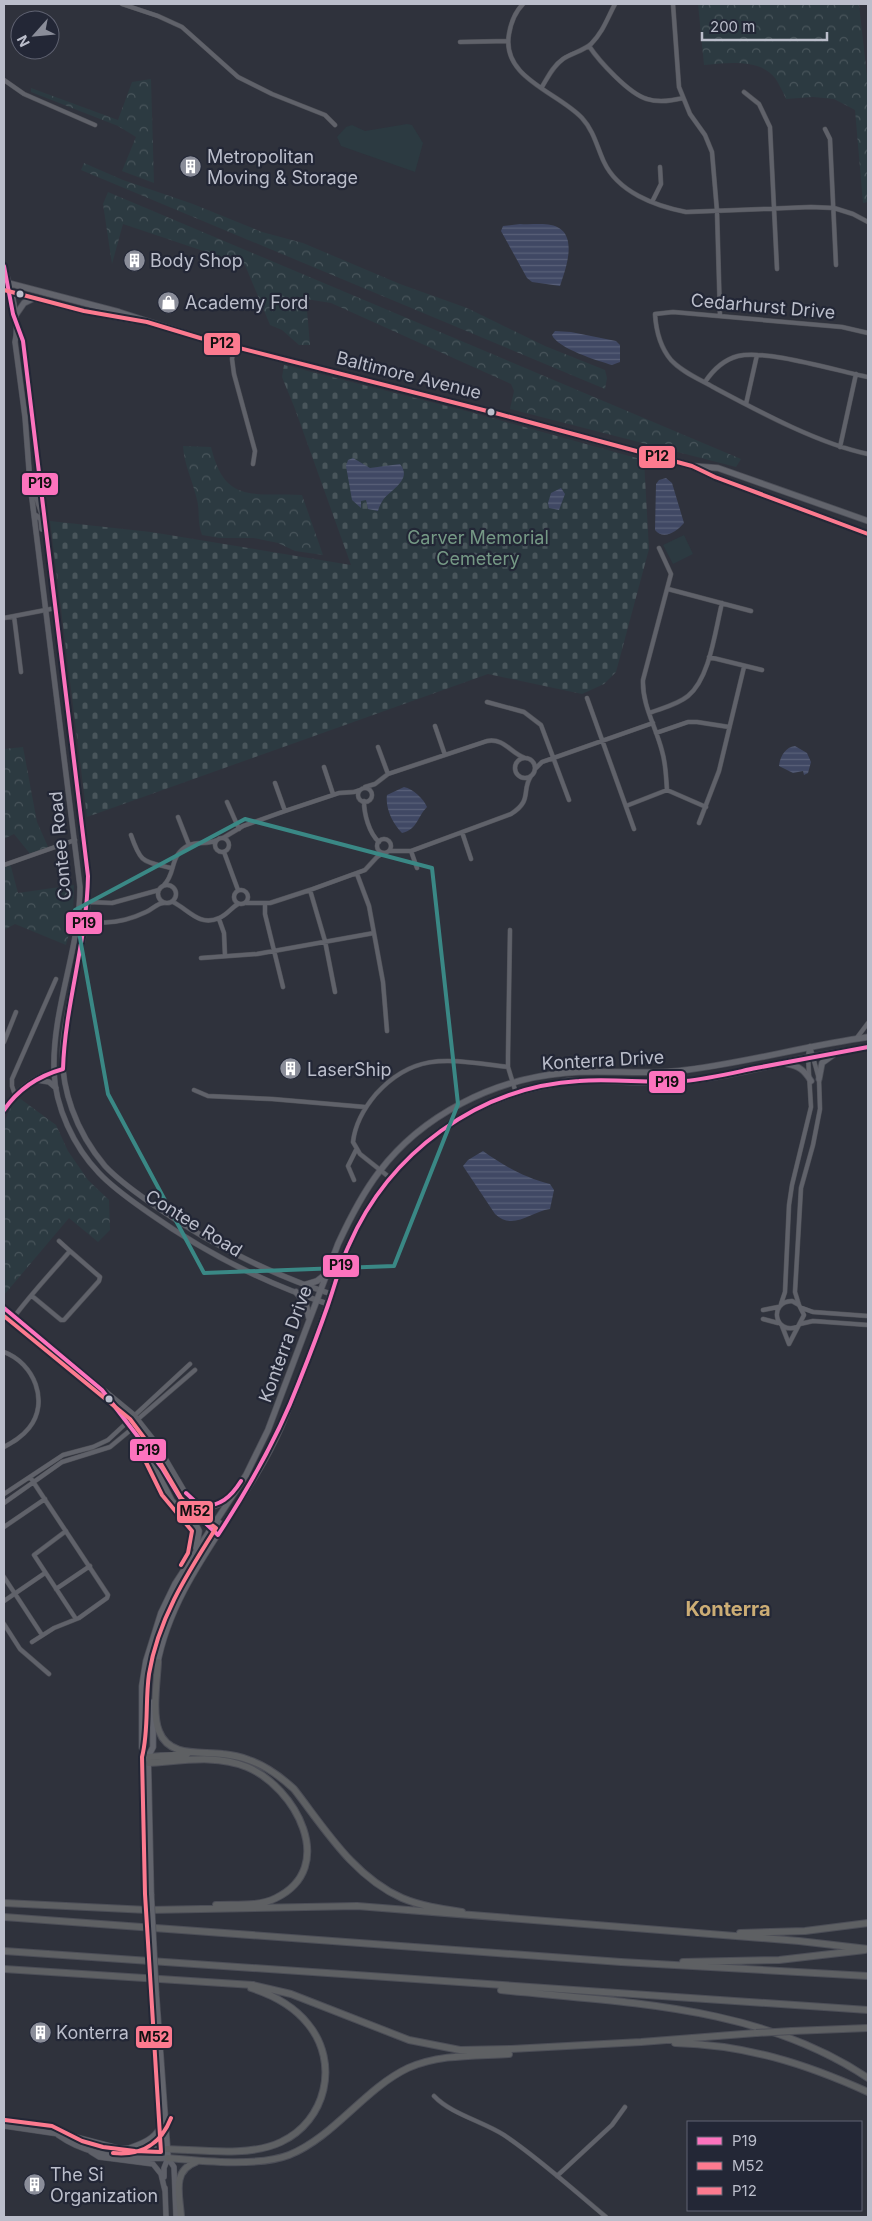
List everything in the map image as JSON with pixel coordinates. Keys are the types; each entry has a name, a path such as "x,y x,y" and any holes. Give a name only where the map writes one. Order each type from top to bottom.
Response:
{"highway":[{"path":"158,1662 157,1724 161,1736 172,1747 180,1750 223,1754 250,1760 284,1779 354,1864 391,1892 412,1902 432,1907 515,1920"},
{"path":"148,1760 206,1753"},
{"path":"126,1910 265,1902 275,1898 291,1887 301,1874 306,1858 306,1836 293,1806 278,1787 259,1773 237,1763 217,1760 148,1760"},
{"path":"4,1903 126,1910 357,1906 868,1949"},
{"path":"4,1916 621,1962 868,1976"},
{"path":"669,1931 780,1933 868,1922"},
{"path":"621,1962 739,1962 846,1954 868,1949"},
{"path":"4,1952 868,2010"},
{"path":"4,1967 233,1983 291,1994 395,2036 440,2047 479,2050 868,2028"},
{"path":"385,1978 650,2004 716,2016 783,2034 834,2057 868,2078"},
{"path":"167,2149 246,2150 268,2147 292,2136 303,2127 320,2101 324,2089 326,2067 322,2048 313,2030 301,2016 281,2000 266,1993 233,1983"},
{"path":"641,2042 710,2045 759,2052 810,2067 868,2092"},
{"path":"168,2158 199,2161 259,2161 288,2156 314,2141 384,2082 408,2068 450,2058 546,2051 602,2044"},
{"path":"181,2217 179,2177 183,2169 199,2161"}],"main road":[{"name":"Baltimore Avenue","path":"6,282 119,312 234,347 500,414 692,466 715,477 868,534"},
{"name":"Baltimore Avenue","path":"4,290 84,311 147,322"},
{"path":"15,316 24,303 34,298"},
{"name":"Baltimore Avenue","path":"692,466 718,468 868,521"},
{"name":"Konterra Drive","path":"148,1760 142,1748 140,1718 142,1686 146,1661 161,1613 175,1584 246,1475 268,1430 350,1216 380,1170 412,1138 444,1114 482,1093 514,1083 564,1072 646,1072 702,1068 810,1046 868,1037"},
{"name":"Konterra Drive","path":"168,2158 151,1894 148,1760 153,1747 153,1699 158,1662 164,1638 186,1586 261,1468 281,1427 349,1245 364,1216 389,1177 418,1147 454,1120 494,1100 566,1081 675,1082 704,1079 868,1047"},
{"path":"819,1079 822,1063 828,1056 838,1052"},
{"path":"782,1063 800,1067 810,1081"},
{"path":"304,1284 317,1281 327,1272"},
{"path":"296,1292 306,1304 309,1322"},
{"path":"150,1455 172,1501 198,1529 198,1540 194,1555"},
{"path":"192,1501 200,1506 215,1507 233,1494"},
{"path":"130,2148 153,2139 159,2132 165,2117"}],"street":[{"path":"122,4 158,16 182,27 238,77 325,115 335,125"},
{"path":"523,4 511,23 508,41 513,62 526,78 542,87 582,118 592,132 605,165 615,178 638,196 669,208 686,212 775,208 834,208 853,214 868,222"},
{"path":"542,87 554,68 563,59 589,46 608,22 615,4"},
{"path":"673,4 676,69 679,87 690,114 705,135 712,152 717,211 720,316"},
{"path":"460,42 508,41"},
{"path":"589,46 600,62 637,94 647,99 662,101 683,98"},
{"path":"4,80 24,94 95,125"},
{"path":"744,92 759,104 770,127 777,269"},
{"path":"825,129 830,139 836,266"},
{"path":"652,202 660,184 660,167"},
{"name":"Contee Road","path":"4,266 6,282 11,292 17,331 15,342 25,417 30,483 80,887 80,912 57,1018 54,1071 56,1088 62,1109 77,1144 97,1171 118,1191 211,1253 263,1279 328,1304"},
{"name":"Cedarhurst Drive","path":"705,382 677,366 667,354 660,340 655,314 673,312 720,316 790,324 842,327 868,333"},
{"name":"Contee Road","path":"17,331 23,341 56,608 89,902 63,1044 63,1069 70,1104 82,1132 99,1158 120,1180 187,1228 215,1244 266,1270 331,1294"},
{"path":"234,347 234,374 255,451 253,464"},
{"path":"746,404 757,354"},
{"path":"868,377 757,354 728,360 713,371 705,382 746,404 840,447 868,454"},
{"path":"840,447 856,374"},
{"path":"30,483 32,484 40,511 44,515"},
{"path":"35,515 41,519 45,548 49,556"},
{"path":"659,548 671,574 643,680 643,692 666,765 667,790"},
{"path":"668,589 751,611"},
{"path":"649,713 675,704 693,691 700,681 722,604"},
{"path":"4,618 56,608"},
{"path":"14,616 21,672"},
{"path":"708,657 762,670"},
{"path":"699,823 720,771 744,667"},
{"path":"587,698 634,829"},
{"path":"487,702 508,706 524,712 535,719 543,730 569,800"},
{"path":"656,733 688,722 729,727"},
{"path":"174,901 177,894 170,875 171,868 176,855 189,845 209,843 224,838 239,829 285,811 333,794 360,790 375,784 388,774 491,740 506,744 518,755 533,762 542,762 653,723"},
{"path":"435,726 445,755"},
{"path":"378,747 388,774"},
{"path":"518,755 516,772 528,783"},
{"path":"518,762 525,758"},
{"path":"533,762 535,769"},
{"path":"238,890 245,891 253,901 265,904 357,874 365,870 377,857 389,851 411,850 516,811 526,799 531,776 542,762"},
{"path":"324,766 333,794"},
{"path":"523,778 531,776"},
{"path":"276,783 285,811"},
{"path":"364,802 370,800 375,784"},
{"path":"365,787 372,793"},
{"path":"359,798 360,790"},
{"path":"626,806 667,790 706,807"},
{"path":"354,792 364,802 370,828 379,842 377,857"},
{"path":"227,802 239,829"},
{"path":"178,817 189,845"},
{"path":"462,832 471,859"},
{"path":"224,852 228,849 232,834"},
{"path":"131,835 142,860 171,868"},
{"path":"224,838 229,843"},
{"path":"4,865 75,840"},
{"path":"216,847 217,840"},
{"path":"379,842 386,840 397,850"},
{"path":"209,843 219,851 224,852"},
{"path":"389,851 391,845"},
{"path":"411,850 416,868"},
{"path":"378,851 383,854"},
{"path":"224,852 238,890"},
{"path":"357,874 369,906 383,982 387,1031"},
{"path":"170,875 159,890 112,903 89,902 80,912 87,920 102,923 120,921 164,903 174,901 200,920 218,918 238,904 253,901"},
{"path":"164,885 173,887"},
{"path":"159,890 159,899 164,903"},
{"path":"232,908 235,893 238,890"},
{"path":"310,890 325,941 335,992"},
{"path":"246,903 248,897"},
{"path":"234,900 238,904"},
{"path":"265,904 264,914 283,987"},
{"path":"218,918 224,933 225,956"},
{"path":"510,930 508,1067 516,1093"},
{"path":"201,958 275,951 374,933"},
{"path":"15,1094 12,1079 56,979"},
{"path":"4,1042 16,1012"},
{"path":"855,1039 868,1023"},
{"path":"810,1046 808,1122 792,1185 789,1205 785,1292 776,1317 789,1344 803,1318 795,1292 801,1188 818,1121 821,1090 811,1057"},
{"path":"354,1180 348,1166 356,1150 354,1138 365,1107 396,1075 419,1064 441,1061 508,1067"},
{"path":"4,1110 15,1094 33,1081 63,1069"},
{"path":"33,1081 43,1080 56,1088"},
{"path":"194,1090 208,1096 282,1099 365,1107"},
{"path":"356,1150 389,1177"},
{"path":"32,1296 61,1320 66,1319 100,1277 59,1241"},
{"path":"14,1317 70,1251"},
{"path":"763,1310 792,1301 813,1312 868,1316"},
{"path":"4,1308 136,1417 156,1443 180,1486 192,1501 224,1526"},
{"path":"763,1319 790,1329 813,1321 868,1325"},
{"path":"4,1352 18,1359 31,1374 38,1392 37,1411 29,1428 16,1440 4,1447"},
{"path":"4,1503 62,1462 110,1447 133,1428 136,1417 190,1364"},
{"path":"4,1494 63,1455 93,1447 108,1440 128,1422 179,1385 195,1370"},
{"path":"174,1380 179,1385"},
{"path":"102,1390 133,1428 150,1455 162,1468 182,1501 218,1535"},
{"path":"30,1477 108,1595 107,1598 76,1619 42,1634 32,1642"},
{"path":"4,1527 45,1499"},
{"path":"66,1531 34,1555 76,1619"},
{"path":"56,1589 90,1566"},
{"path":"4,1601 45,1573"},
{"path":"4,1577 42,1634"},
{"path":"4,1624 20,1649 48,1674"},
{"path":"434,2096 443,2107 490,2127 505,2136 606,2217"},
{"path":"557,2176 612,2125 625,2107"},
{"path":"4,2126 72,2136 107,2146 167,2149"},
{"path":"58,2135 69,2143 86,2149 128,2157 168,2158"},
{"path":"86,2149 99,2157 153,2164 161,2174 165,2191"},
{"name":"Konterra Drive","path":"166,2217 164,2168 168,2158"},
{"name":"Konterra Drive","path":"168,2158 174,2167 176,2217"}],"highlighted area":[{"path":"245,819 432,868 458,1104 394,1266 204,1273 108,1094 75,910"}],"green space":[{"path":"698,4 859,4 868,85 868,202 863,203 855,110 834,99 813,97 786,99 775,78 761,67 742,63 704,65"},
{"path":"151,79 154,183 122,171 136,137 118,126 31,92 31,88 118,120 132,82"},
{"path":"407,124 412,125 423,143 415,172 341,146 337,137 346,127 352,125 365,131"},
{"path":"84,163 123,180 193,204 262,232 303,243 400,284 467,308 545,346 605,370 607,378 605,389 81,170"},
{"path":"108,192 741,459 736,467 510,409 514,391 511,384 331,303 306,299 310,345 299,345 282,330 270,325 245,265 123,224 112,264 103,204"},
{"name":"Carver Memorial Cemetery","path":"284,365 470,412 644,460 649,549 616,672 604,684 582,694 488,674 87,817 50,521 151,532 351,565 282,377"},
{"path":"183,446 211,447 217,466 224,479 233,487 243,492 302,495 323,555 295,551 278,543 254,538 220,538 202,535 197,500 185,460"},
{"path":"684,535 693,554 673,564 663,545"},
{"path":"23,747 37,822 49,849 31,855 14,834 4,839 4,749"},
{"path":"10,863 18,893 74,885 73,919 66,945 15,924 4,930 4,865"},
{"path":"18,1097 56,1125 68,1151 88,1180 109,1200 110,1230 98,1242 69,1218 4,1295 4,1123 11,1106"}],"water":[{"path":"520,224 551,225 560,229 565,235 569,251 560,286 532,282 527,278 501,231 503,226"},
{"path":"555,331 571,332 616,341 620,345 620,362 612,365 569,349 555,340 552,335"},
{"path":"353,458 370,468 400,464 403,470 402,480 386,496 378,511 368,509 366,500 361,501 361,508 352,500 346,466 348,460"},
{"path":"666,478 672,483 684,523 674,532 662,535 655,530 656,484 659,480"},
{"path":"561,488 565,494 559,510 549,508 548,503 551,493"},
{"path":"795,746 807,753 811,762 808,773 804,775 803,771 793,773 779,766 788,748"},
{"path":"404,787 418,795 427,807 414,826 402,833 390,816 387,795"},
{"path":"483,1151 515,1171 550,1184 554,1190 550,1209 515,1221 502,1219 495,1214 463,1166 468,1160"}],"transit line":[{"name":"P19","path":"4,266 13,314 23,341 88,876 84,924 68,1021 63,1069 37,1079 16,1095 4,1110"},
{"name":"P12","path":"4,290 84,311 147,322 200,338 499,414 692,466 715,477 868,534"},
{"name":"P19","path":"4,1308 102,1390 162,1468 182,1501 218,1535 273,1442 314,1344 346,1252 366,1212 388,1181 413,1154 441,1131 472,1111 506,1096 542,1086 592,1080 658,1082 693,1080 868,1047"},
{"name":"M52","path":"4,1316 130,1419 151,1447 181,1498 198,1515 216,1528 184,1580 159,1634 153,1654 148,1684 142,1757 145,1894 161,2152 103,2147 82,2141 52,2126 5,2120"},
{"name":"M52","path":"138,1446 162,1495 192,1531 188,1553 181,1565"},
{"name":"P19","path":"186,1493 200,1506 213,1505 229,1496 241,1481"},
{"name":"M52","path":"113,2153 132,2152 149,2146 162,2135 171,2118"}],"place":[{"name":"Metropolitan Moving & Storage","path":"191,166"},
{"name":"Body Shop","path":"134,260"},
{"name":"Academy Ford","path":"169,302"},
{"name":"LaserShip","path":"291,1069"},
{"name":"Konterra","path":"40,2032"},
{"name":"The Si Organization","path":"34,2184"}],"district":[{"name":"Konterra","path":"728,1609"}]}
